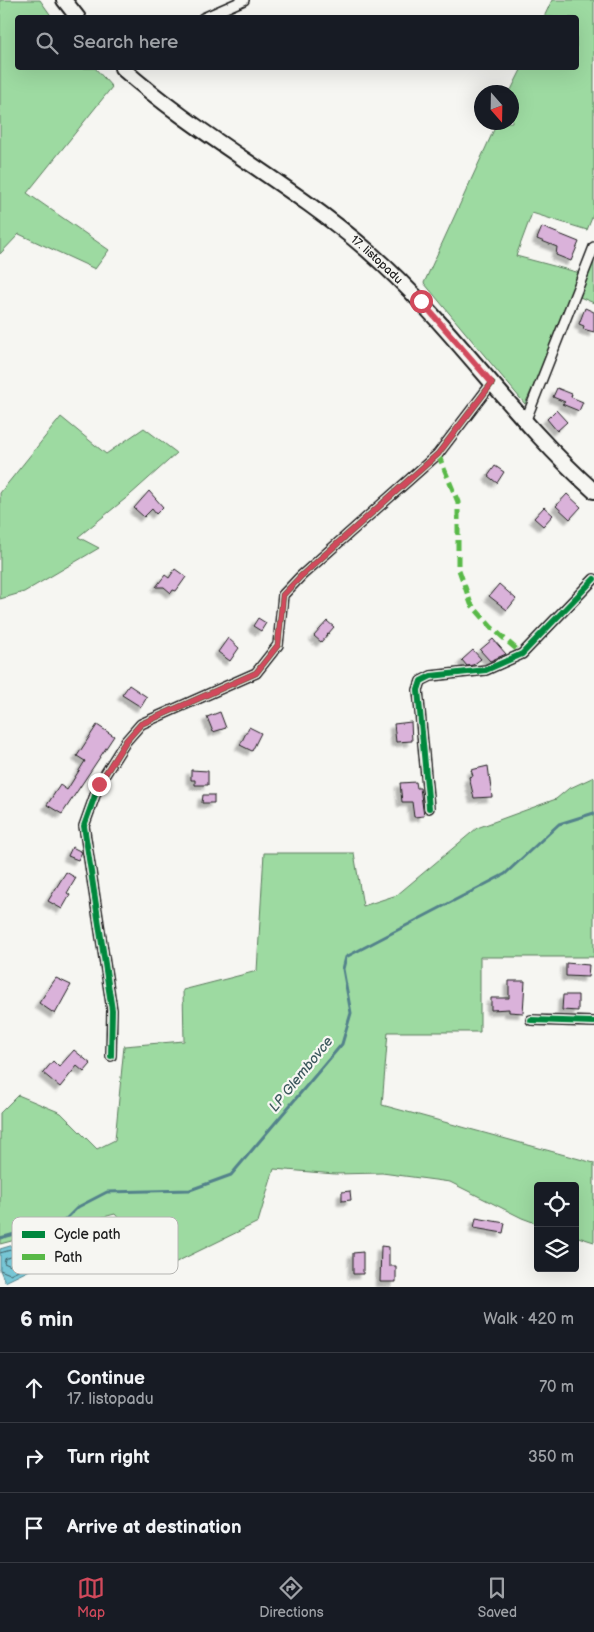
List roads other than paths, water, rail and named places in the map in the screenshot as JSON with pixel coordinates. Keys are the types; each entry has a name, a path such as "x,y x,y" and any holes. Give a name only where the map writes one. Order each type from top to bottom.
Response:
{"main road":[{"path":"64,0 76,15"},
{"name":"17. listopadu","path":"124,70 177,113 309,204 366,249 434,314 525,422 594,491"}],"street":[{"path":"210,15 244,0"},
{"path":"525,422 594,247"},
{"path":"111,1056 112,1010 84,826 99,784 126,741 141,724 256,673 278,645 283,595 301,576 438,454 492,383"},
{"path":"429,808 418,690 422,681 431,676 486,670 522,654 594,579"},
{"path":"531,1020 594,1022"}],"water":[{"path":"12,1245 12,1274 21,1274 5,1282 0,1270 0,1249"}],"waterway":[{"name":"LP Glembovce","path":"68,1217 78,1207 107,1192 190,1190 231,1175 342,1044 351,1013 343,969 346,957 505,874 559,824 594,813"},
{"name":"LP Glembovce","path":"0,1238 12,1235"}]}
